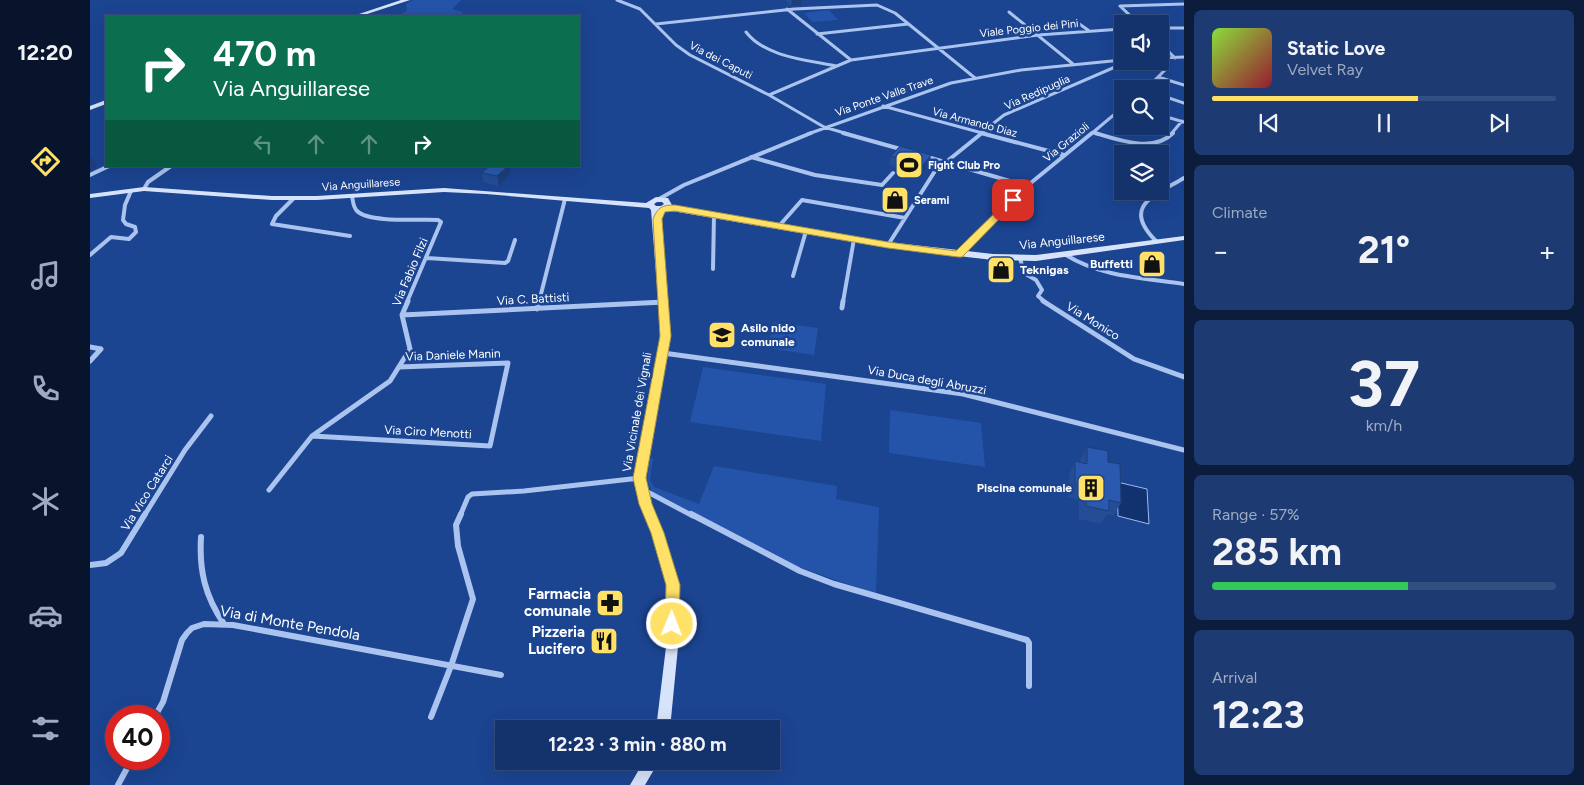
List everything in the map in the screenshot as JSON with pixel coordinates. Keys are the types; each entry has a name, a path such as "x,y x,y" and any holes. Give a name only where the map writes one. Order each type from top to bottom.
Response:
{"main road":[{"path":"359,15 407,0"},
{"path":"90,108 105,102"},
{"name":"Via Anguillarese","path":"90,196 144,189 237,197 294,198 444,190 565,198 634,205 661,205 888,245 958,254 1020,258 1066,255 1184,238"},
{"name":"Via Vicinale dei Vignali","path":"661,205 666,336 641,483 645,504 658,533 673,585 671,655 664,720"},
{"path":"637,785 646,770"}],"street":[{"name":"Via dei Caputi","path":"617,0 633,4 640,9 676,45 690,55 769,94 824,126 906,151"},
{"path":"1130,15 1120,6 1184,4"},
{"path":"656,24 787,10 877,5 889,9 975,78"},
{"path":"787,10 851,60"},
{"path":"1009,12 1073,64"},
{"path":"1075,21 1088,30"},
{"path":"817,34 908,24"},
{"path":"1169,28 1184,28"},
{"name":"Viale Poggio dei Pini","path":"769,94 851,60 1038,35 1114,29"},
{"path":"746,32 748,36 764,47 837,66"},
{"path":"1169,52 1175,58"},
{"path":"1169,58 1184,57"},
{"name":"Via Ponte Valle Trave","path":"661,205 751,157 824,126 930,89 975,78 1073,64 1114,61"},
{"name":"Via Redipuglia","path":"888,245 935,171 980,133 1004,115 1114,67"},
{"path":"1155,80 1165,70"},
{"path":"1158,77 1184,85"},
{"path":"1169,98 1184,102"},
{"name":"Via Armando Diaz","path":"882,106 1064,155"},
{"name":"Via Grazioli","path":"958,254 1027,186 1114,115"},
{"path":"1093,132 1127,142 1156,142 1167,139 1183,122 1169,118"},
{"path":"921,155 1027,186"},
{"path":"751,157 815,175 882,185 893,173"},
{"path":"90,175 106,167"},
{"path":"144,189 148,182 170,167"},
{"path":"1156,241 1147,234 1141,223 1139,214 1142,206 1184,178"},
{"path":"90,255 110,237 129,239 136,232 135,228 126,224 123,220 125,205 131,190"},
{"name":"Via Fabio Filzi","path":"268,490 312,436 390,381 410,349 402,315 441,222 440,220 367,216 355,209 352,196"},
{"path":"294,198 276,216 272,224 350,236"},
{"path":"537,309 565,198"},
{"path":"779,226 802,200 905,218"},
{"path":"714,215 714,269"},
{"path":"793,276 806,231"},
{"path":"842,308 854,239"},
{"path":"427,258 504,262 508,261 515,240"},
{"path":"1066,255 1073,261 1110,272 1184,284"},
{"name":"Via Monico","path":"1020,258 1024,273 1036,280 1042,290 1038,296 1041,300 1134,360 1184,377"},
{"name":"Via C. Battisti","path":"402,315 664,302"},
{"path":"90,347 101,349 90,361"},
{"name":"Via Duca degli Abruzzi","path":"663,353 963,394 1184,450"},
{"name":"Via Daniele Manin","path":"399,367 509,364"},
{"name":"Via Ciro Menotti","path":"312,436 490,446 509,364"},
{"name":"Via Vico Catarci","path":"90,565 106,563 121,553 186,450 211,416"},
{"path":"431,717 451,666 473,599 458,546 456,525 468,497 476,492 524,491 641,483 800,571 842,586 1026,640 1029,643 1029,686"},
{"path":"201,537 202,570 212,607 224,624"},
{"name":"Via di Monte Pendola","path":"160,705 182,640 188,631 197,624 224,624 501,675"},
{"path":"118,785 126,770"}],"shaded area":[{"path":"413,0 461,0 452,9 462,12 464,15 399,15 407,11 406,4"},
{"path":"829,10 838,20 812,22 804,13"},
{"path":"773,322 818,328 814,355 768,348"},
{"path":"703,367 826,384 821,441 690,422"},
{"path":"890,410 981,423 985,467 889,453"},
{"path":"653,458 650,480 654,487 699,504 714,466 837,486 836,499 879,507 876,594 796,566 652,492 647,480 650,459"},
{"path":"1117,482 1147,489 1149,524 1118,516"}],"building":[{"path":"900,146 931,155 923,165 891,156"},
{"path":"488,167 507,167 497,176 482,173"},
{"path":"1087,447 1108,451 1108,462 1120,464 1121,503 1109,500 1109,511 1086,506 1086,487 1075,484 1075,461 1087,464"}],"place":[{"name":"Fight Club Pro","path":"909,165"},
{"name":"Serami","path":"895,200"},
{"name":"Buffetti","path":"1152,264"},
{"name":"Teknigas","path":"1001,270"},
{"name":"Asilo nido comunale","path":"722,335"},
{"name":"Piscina comunale","path":"1091,488"},
{"name":"Farmacia comunale","path":"610,603"},
{"name":"Pizzeria Lucifero","path":"604,641"}],"route":[{"path":"672,624 673,585 658,533 645,504 640,478 666,336 657,219 661,210 675,208 888,245 958,254 1013,200"}]}
